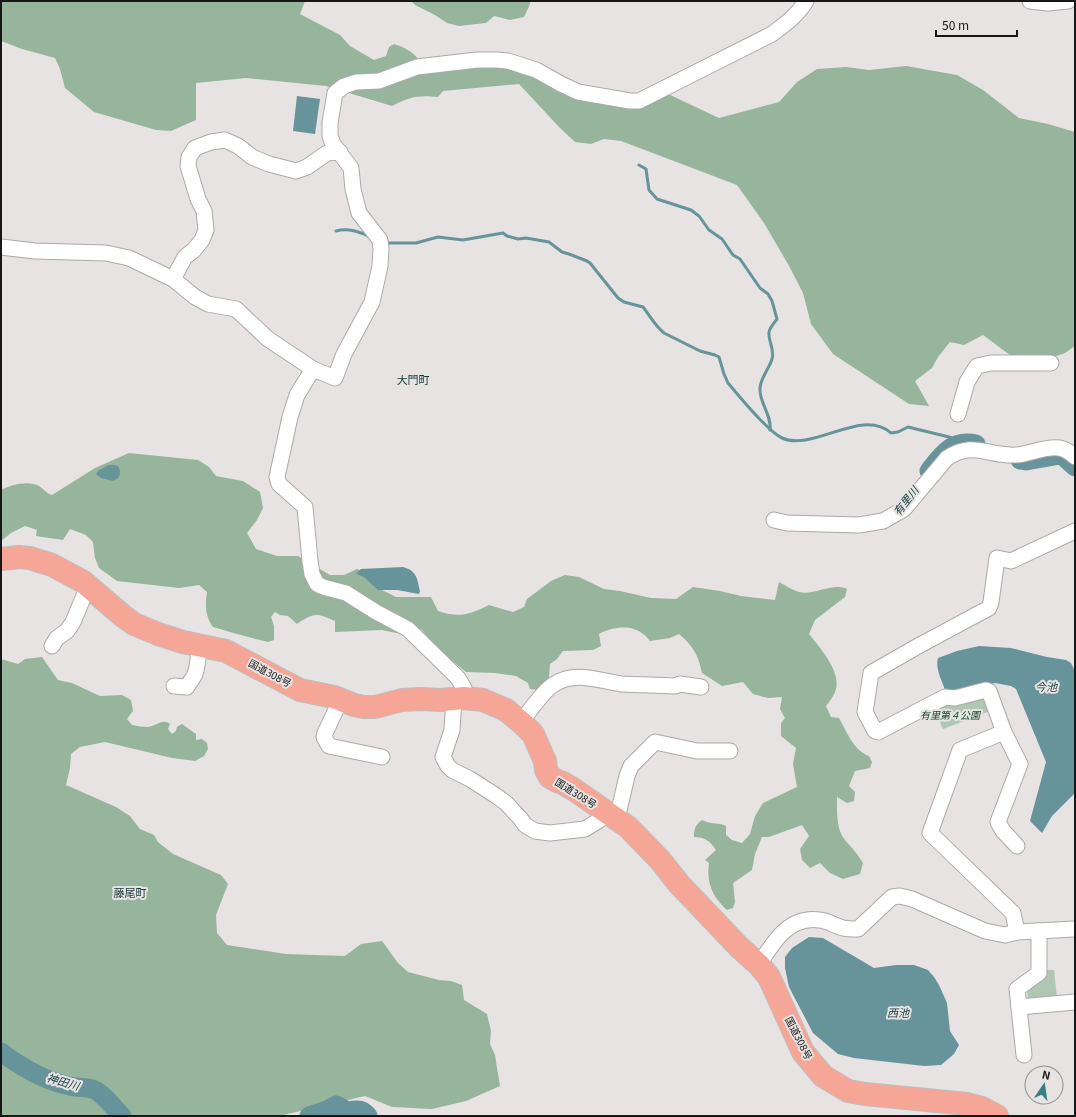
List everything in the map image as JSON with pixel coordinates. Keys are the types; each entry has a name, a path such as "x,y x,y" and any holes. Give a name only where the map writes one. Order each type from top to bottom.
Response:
{"highway":[{"name":"国道308号","path":"1,559 19,557 42,561 71,574 134,624 158,634 200,646 226,651 300,690 341,699 354,705 364,707 375,707 402,700 441,700 459,698 483,700 506,710 521,722 535,738 545,761 546,770 550,777 563,783 628,827 733,941 759,965 769,977 803,1052 823,1076 848,1091 967,1104 982,1108 997,1116"}],"street":[{"path":"1,247 106,253 129,258 173,279 195,297 208,304 236,309 268,339 313,369 335,378 344,354 372,302 380,266 381,249 380,240 359,213 350,168 333,144 330,136 330,123 335,93 344,86 356,82 379,81 417,67 477,60 508,61 536,70 578,92 622,100 639,101 772,34 789,21 806,1"},
{"path":"1030,1 1048,3 1068,1"},
{"path":"173,279 185,257 194,250 202,240 206,230 204,211 198,199 188,166 189,158 196,148 211,142 225,140 238,146 252,157 269,164 296,171 307,167 327,153 340,152"},
{"path":"958,414 967,382 977,366 991,363 1051,363"},
{"path":"313,369 297,395 290,418 277,477 279,484 305,506 310,561 312,574 317,584 346,593 376,612 408,629 458,678 464,688 459,698 452,730 443,757 452,770 480,785 506,803 525,825 535,831 550,833 585,830 613,817 631,766 655,742 697,751 730,751"},
{"path":"774,520 787,523 858,525 882,521 904,509 947,458 956,452 971,448 999,454 1017,455 1061,448 1068,451 1075,457"},
{"path":"1016,846 1003,831 998,822 1020,764 1004,732 988,692 986,690 955,698 945,697 878,732 875,731 865,712 871,673 989,608 997,558 1012,561 1075,531"},
{"path":"52,646 57,638 67,631 73,622 88,586"},
{"path":"174,686 187,687 197,669 200,646"},
{"path":"521,722 549,688 563,680 576,677 595,678 622,684 675,686 680,684 701,687"},
{"path":"341,699 325,733 324,737 329,746 382,757"},
{"path":"1004,732 960,750 930,833 1013,913 1017,932"},
{"path":"759,965 772,944 784,931 800,920 820,920 844,928 858,929 892,897 900,896 912,899 985,931 1005,935 1017,932 1075,929"},
{"path":"1024,1055 1017,988 1039,973 1039,932"},
{"path":"1019,1007 1075,1002"}],"green space":[{"path":"1,1 305,1 300,14 340,35 350,46 374,60 386,56 389,47 394,44 406,49 414,55 429,72 491,66 520,71 592,101 635,109 668,94 719,118 779,102 797,82 817,69 846,67 869,70 906,66 957,75 983,90 1019,118 1048,124 1075,132 1075,346 1065,353 1048,359 1014,358 983,335 964,345 950,342 938,357 932,368 915,381 929,406 909,404 833,354 811,324 803,293 788,264 764,223 737,185 621,141 604,139 591,144 575,142 519,84 443,91 438,97 414,97 392,106 326,86 246,78 196,83 196,120 171,131 156,130 94,112 65,88 60,69 55,58 22,49 1,41"},
{"path":"411,1 530,1 530,4 524,17 510,20 494,16 486,23 459,26 447,23 415,5"},
{"path":"129,453 198,460 209,467 216,476 243,481 260,492 263,508 257,520 247,533 256,549 277,556 298,556 330,575 344,575 357,569 379,579 380,589 396,597 431,597 438,611 445,613 458,615 470,613 489,605 513,612 524,607 527,599 551,581 565,575 579,577 604,589 651,598 676,599 693,587 741,596 775,600 779,582 791,589 805,593 835,587 847,589 845,597 815,620 809,634 824,653 836,677 837,685 835,692 826,706 831,717 839,718 855,745 859,750 869,756 872,762 870,768 855,771 849,786 855,792 854,801 847,803 837,797 840,831 842,836 857,853 863,863 860,874 843,879 830,873 820,863 810,868 802,860 800,849 809,836 802,825 769,837 762,837 755,854 752,870 733,883 735,902 733,908 727,910 714,895 709,877 709,863 705,860 716,850 707,840 694,837 695,827 702,820 726,826 726,835 732,840 742,843 750,834 755,816 763,803 797,787 793,764 796,748 781,736 781,723 785,718 780,709 782,697 768,698 753,694 743,682 722,686 702,673 699,661 694,651 688,642 679,634 670,638 650,641 646,636 633,629 615,628 604,632 599,634 601,646 593,650 563,651 557,659 550,664 549,678 539,690 530,689 528,683 516,676 495,673 466,672 440,651 421,629 396,633 382,630 335,632 335,621 324,616 316,615 308,617 297,624 288,616 280,615 275,612 271,617 274,626 274,640 268,642 213,627 206,610 207,592 199,585 179,588 117,581 99,568 95,558 93,542 86,535 70,529 63,540 36,536 37,530 25,526 11,533 1,541 1,490 9,486 30,483 39,486 52,495 95,468"},
{"path":"42,657 58,680 72,683 100,696 122,695 131,700 133,711 127,719 132,725 148,727 162,722 167,722 170,724 168,729 172,734 176,731 177,727 182,724 196,734 196,740 202,739 207,743 208,749 204,756 195,761 172,758 105,742 80,747 71,754 70,768 66,785 116,807 130,816 140,829 154,835 158,842 173,854 221,875 228,884 216,915 217,933 227,945 286,954 345,956 361,944 382,941 398,963 408,972 439,980 451,981 462,985 464,1000 487,1014 491,1031 490,1044 495,1055 500,1086 466,1101 432,1109 392,1107 365,1096 279,1116 1,1116 1,659 18,664 25,659"},
{"name":"有里第４公園","path":"977,697 986,700 990,711 943,729 934,708 946,702"},
{"path":"1047,970 1054,970 1057,998 1028,1000 1027,989 1047,975"}],"water":[{"path":"297,96 320,99 315,134 293,131"},
{"path":"109,465 118,466 120,471 119,477 113,481 101,478 96,474 99,470"},
{"path":"403,567 414,573 416,576 420,591 419,594 397,590 378,590 364,577 356,573 361,569"},
{"name":"今池","path":"979,646 1011,648 1066,660 1071,663 1075,671 1075,793 1052,816 1042,833 1030,821 1046,762 1016,689 1011,686 995,683 954,692 945,690 939,674 937,666 938,658 957,651"},
{"name":"西池","path":"809,937 823,938 874,968 896,965 914,965 928,970 939,985 947,1003 950,1031 959,1045 954,1054 941,1065 924,1066 854,1058 838,1054 813,1033 789,987 785,968 785,957 792,948"}],"waterway":[{"path":"639,165 646,169 649,190 657,199 691,210 699,216 709,230 722,239 733,255 740,259 760,288 768,294 772,301 777,319 771,326 769,332 773,356 760,388 761,399 769,419 770,430"},
{"path":"336,231 352,230 369,236"},
{"path":"385,242 416,243 438,237 463,240 503,233 507,236 518,239 526,238 549,242 562,252 590,263 618,298 624,302 643,307 655,324 664,333 700,351 719,357 728,383 746,405 769,429 782,438 794,441 808,439 852,427 866,425 879,426 891,433 898,432 908,427 949,437 964,443"},
{"name":"有里川","path":"929,471 948,449 960,444 976,444"},
{"name":"有里川","path":"1020,460 1026,461 1060,455 1075,467"},
{"name":"神田川","path":"1,1052 25,1068 51,1081 73,1087 89,1088 96,1091 104,1097 122,1116"},
{"name":"神田川","path":"309,1116 327,1110 336,1105 346,1110 360,1110 368,1116"}],"district":[{"name":"大門町","path":"413,380"},
{"name":"藤尾町","path":"130,893"}]}
